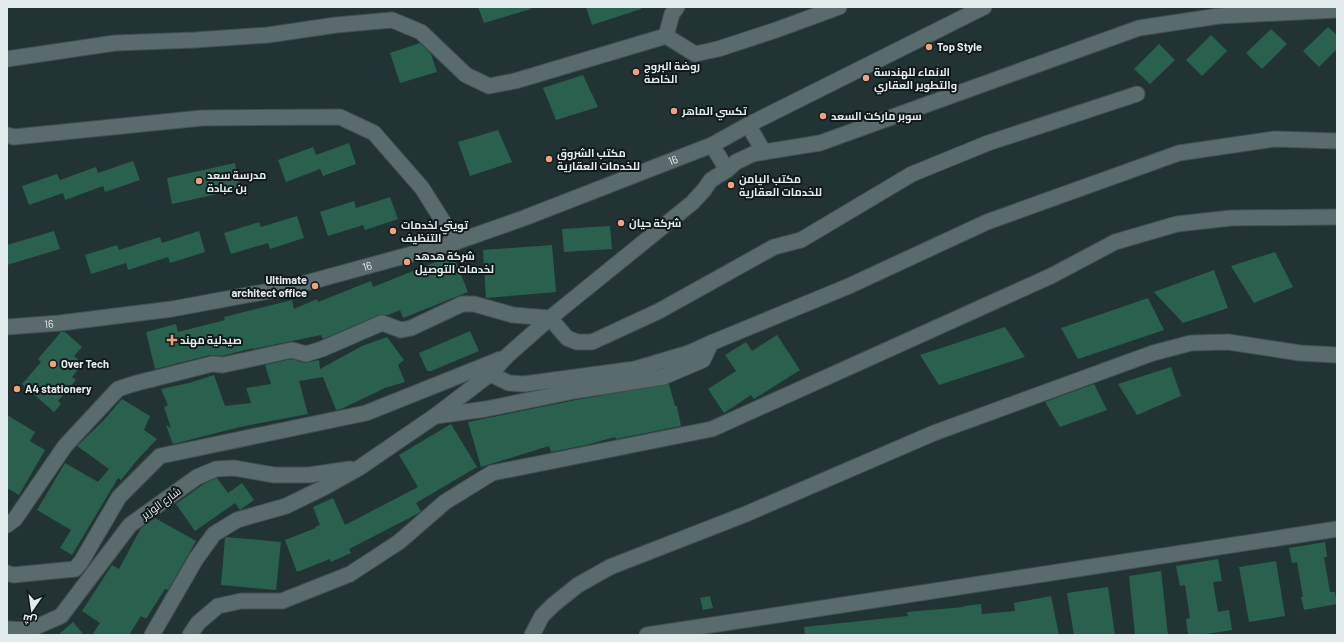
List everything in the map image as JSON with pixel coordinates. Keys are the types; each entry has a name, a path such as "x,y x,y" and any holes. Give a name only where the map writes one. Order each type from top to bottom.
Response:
{"street":[{"path":"666,36 672,14 677,7"},
{"path":"7,59 115,43 196,40 268,35 336,25 392,20 421,32 466,75 489,86 515,82 666,36 696,54 718,49 776,30 839,7"},
{"name":"16","path":"7,327 60,323 172,309 291,287 456,242 591,193 712,145 748,125 984,7"},
{"path":"152,635 196,559 214,534 237,520 286,506 322,488 359,468 435,416 490,374 507,356 550,318 692,203 711,180 727,170 736,162 764,152 820,143 1139,28 1219,16 1337,10"},
{"path":"7,525 16,519 65,446 118,389 212,364 223,365 292,350 306,354 322,349 382,323 401,330 411,328 462,304 474,304 513,315 550,318 567,338 577,342 592,342 659,311 774,247 801,240 912,174 988,143 1137,94"},
{"path":"7,135 14,137 202,118 340,117 374,133 422,188 456,242"},
{"path":"748,125 764,152"},
{"path":"490,374 509,383 524,384 634,369 689,353 849,286 987,222 1179,153 1275,139 1337,141"},
{"path":"712,145 727,170"},
{"path":"190,635 198,623 218,606 241,602 282,601 350,574 399,542 445,502 492,472 712,429 1050,276 1115,242 1177,224 1231,218 1337,217"},
{"path":"532,635 542,616 565,595 588,579 610,567 746,514 934,433 1153,353 1191,343 1228,342 1300,353 1337,355"},
{"path":"435,416 574,391 663,377 703,360 711,343"},
{"path":"7,574 14,575 74,569 80,562 119,497 160,456 366,413 507,356"},
{"name":"شارع الوزير","path":"7,629 29,630 61,616 130,525 197,477 216,469 234,468 274,474 309,475 359,468"},
{"path":"647,635 1337,529"}],"building":[{"path":"478,7 530,7 531,9 484,23"},
{"path":"586,7 641,7 641,9 592,25"},
{"path":"1328,27 1337,35 1337,49 1319,67 1303,51"},
{"path":"1271,29 1287,44 1262,69 1246,53"},
{"path":"1211,35 1227,51 1202,76 1186,60"},
{"path":"420,43 431,54 437,72 400,83 390,53"},
{"path":"1159,44 1175,60 1150,84 1134,69"},
{"path":"583,75 598,107 556,120 543,88"},
{"path":"498,130 512,162 470,176 458,142"},
{"path":"349,143 356,164 323,176 320,169 286,182 278,160 313,147 316,155"},
{"path":"133,161 140,180 105,192 103,186 65,200 63,193 29,205 22,186 57,174 60,180 96,167 98,173"},
{"path":"235,163 240,189 172,204 167,178"},
{"path":"390,197 398,219 365,230 363,225 328,236 320,212 354,201 356,208"},
{"path":"297,216 304,238 270,249 268,243 231,254 224,233 259,222 261,227"},
{"path":"610,226 612,249 564,252 562,229"},
{"path":"54,231 60,249 7,265 7,245"},
{"path":"199,231 205,252 170,263 168,257 128,270 126,263 91,274 85,255 117,245 119,250 160,237 162,243"},
{"path":"552,245 556,292 486,298 483,250"},
{"path":"1275,252 1293,287 1254,303 1231,266"},
{"path":"453,255 468,292 403,318 400,310 388,315 379,315 323,339 321,335 253,348 222,356 210,355 155,369 146,332 176,324 178,332 225,320 224,317 292,300 294,309 317,299 318,302 371,281 373,287"},
{"path":"1214,270 1228,308 1183,323 1154,292"},
{"path":"1148,298 1164,330 1078,359 1061,328"},
{"path":"1005,327 1025,357 939,385 920,355"},
{"path":"470,331 479,351 431,371 427,371 419,353"},
{"path":"61,332 65,332 82,347 74,356 83,364 72,377 76,380 58,401 61,404 54,412 22,384 41,362 38,359"},
{"path":"777,335 800,370 754,399 751,395 724,413 708,389 736,371 725,355 746,342 752,351"},
{"path":"387,337 404,360 398,365 405,382 385,388 336,410 323,377 299,381 308,414 240,427 173,444 166,425 171,428 164,407 168,405 161,389 189,383 214,375 225,406 251,403 246,388 271,384 265,365 292,359 304,363 319,360 320,369 362,346"},
{"path":"1171,367 1181,396 1137,415 1118,384"},
{"path":"669,384 675,406 677,406 681,426 616,439 615,437 551,452 549,446 481,467 468,422 576,400"},
{"path":"1094,384 1107,410 1060,427 1045,402"},
{"path":"122,399 150,416 144,430 157,439 121,480 118,478 72,555 60,548 71,530 37,510 65,463 98,482 109,469 77,446 103,421"},
{"path":"7,415 35,432 30,441 45,450 19,495 7,488"},
{"path":"451,424 477,467 416,503 421,511 419,513 349,549 351,553 331,562 330,559 297,572 285,540 320,525 313,507 333,498 345,525 418,487 399,455"},
{"path":"217,478 228,493 242,483 254,500 240,510 235,503 195,531 176,504 205,483"},
{"path":"155,518 196,541 168,590 165,589 146,619 141,616 129,635 92,635 100,623 82,611 112,565 119,569 141,528"},
{"path":"225,538 281,542 276,590 221,585"},
{"path":"1325,542 1327,557 1324,557 1330,592 1335,592 1337,604 1304,610 1297,562 1292,563 1289,548"},
{"path":"1218,559 1222,581 1213,582 1218,612 1229,610 1232,630 1200,635 1188,635 1186,619 1190,618 1185,585 1180,586 1176,566"},
{"path":"1276,561 1285,616 1249,622 1239,567"},
{"path":"1161,571 1168,635 1135,635 1129,576"},
{"path":"1108,587 1115,635 1074,635 1067,593"},
{"path":"710,596 713,608 703,610 700,598"},
{"path":"1051,596 1059,635 805,635 804,627 908,616 907,612 981,604 982,614 1015,611 1014,603"},
{"path":"73,622 84,635 58,635"}],"place":[{"name":"Top Style","path":"929,47"},
{"name":"روضة البروج الخاصة","path":"636,72"},
{"name":"الانماء للهندسة والتطوير العقاري","path":"866,78"},
{"name":"تكسي الماهر","path":"674,111"},
{"name":"سوبر ماركت السعد","path":"823,116"},
{"name":"مكتب الشروق للخدمات العقارية","path":"549,159"},
{"name":"مدرسة سعد بن عبادة","path":"199,181"},
{"name":"مكتب اليامن للخدمات العقارية","path":"731,185"},
{"name":"شركة حيان","path":"621,223"},
{"name":"تويتي لخدمات التنظيف","path":"393,231"},
{"name":"شركة هدهد لخدمات التوصيل","path":"407,262"},
{"name":"Ultimate architect office","path":"315,286"},
{"name":"صيدلية مهند","path":"172,340"},
{"name":"Over Tech","path":"53,364"},
{"name":"A4 stationery","path":"17,389"}]}
